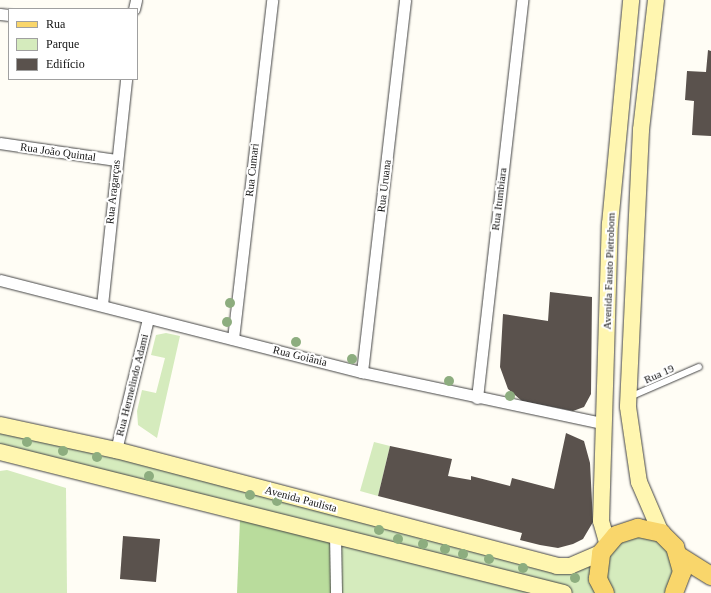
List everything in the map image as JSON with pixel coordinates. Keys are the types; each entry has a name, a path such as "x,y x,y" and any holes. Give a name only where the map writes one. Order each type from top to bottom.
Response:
{"main road":[{"name":"Avenida Fausto Pietrobom","path":"604,548 601,521 602,423 614,158 631,0"},
{"path":"656,0 641,130 628,398 639,482 661,534 679,556 711,576"},
{"name":"Avenida Paulista","path":"0,425 116,450 557,566 570,566 604,548"},
{"path":"0,452 335,534 564,593"},
{"path":"605,593 598,579 604,548 626,530 638,528 661,534"},
{"path":"674,593 682,572 679,556"}],"street":[{"name":"Rua Cumari","path":"233,339 272,0"},
{"name":"Rua Uruana","path":"362,372 405,0"},
{"name":"Rua Itumbiara","path":"477,398 522,0"},
{"name":"Rua Aragarças","path":"102,305 116,160 126,80"},
{"name":"Rua João Quintal","path":"0,143 116,160"},
{"name":"Rua Goiânia","path":"0,280 102,305 148,319 362,372 477,398 602,423"},
{"name":"Rua Hermelindo Adami","path":"116,450 148,319"},
{"path":"335,534 336,593"}],"lane":[{"name":"Rua 19","path":"628,398 699,367"}],"green space":[{"path":"166,333 180,336 157,438 138,425 137,411 142,390 156,393 165,358 151,355 156,335"},
{"path":"0,425 557,566 601,553 605,593 337,593 335,534 0,452"},
{"path":"374,442 390,446 378,496 360,491"},
{"path":"7,470 66,488 67,593 0,593 0,471"},
{"path":"240,519 335,534 336,593 237,593"},
{"path":"648,535 670,550 676,566 666,593 613,593 605,578 607,556 619,540"}],"building":[{"path":"708,50 711,51 711,136 692,135 694,101 685,100 687,71 706,72"},
{"path":"550,292 592,297 591,394 584,407 573,411 522,401 508,389 500,367 503,314 548,321"},
{"path":"566,433 584,441 590,463 593,522 583,539 573,544 558,548 540,545 520,540 522,533 378,496 390,446 452,459 448,476 471,480 471,476 510,486 512,478 554,489"},
{"path":"123,536 160,539 156,582 120,579"}]}
